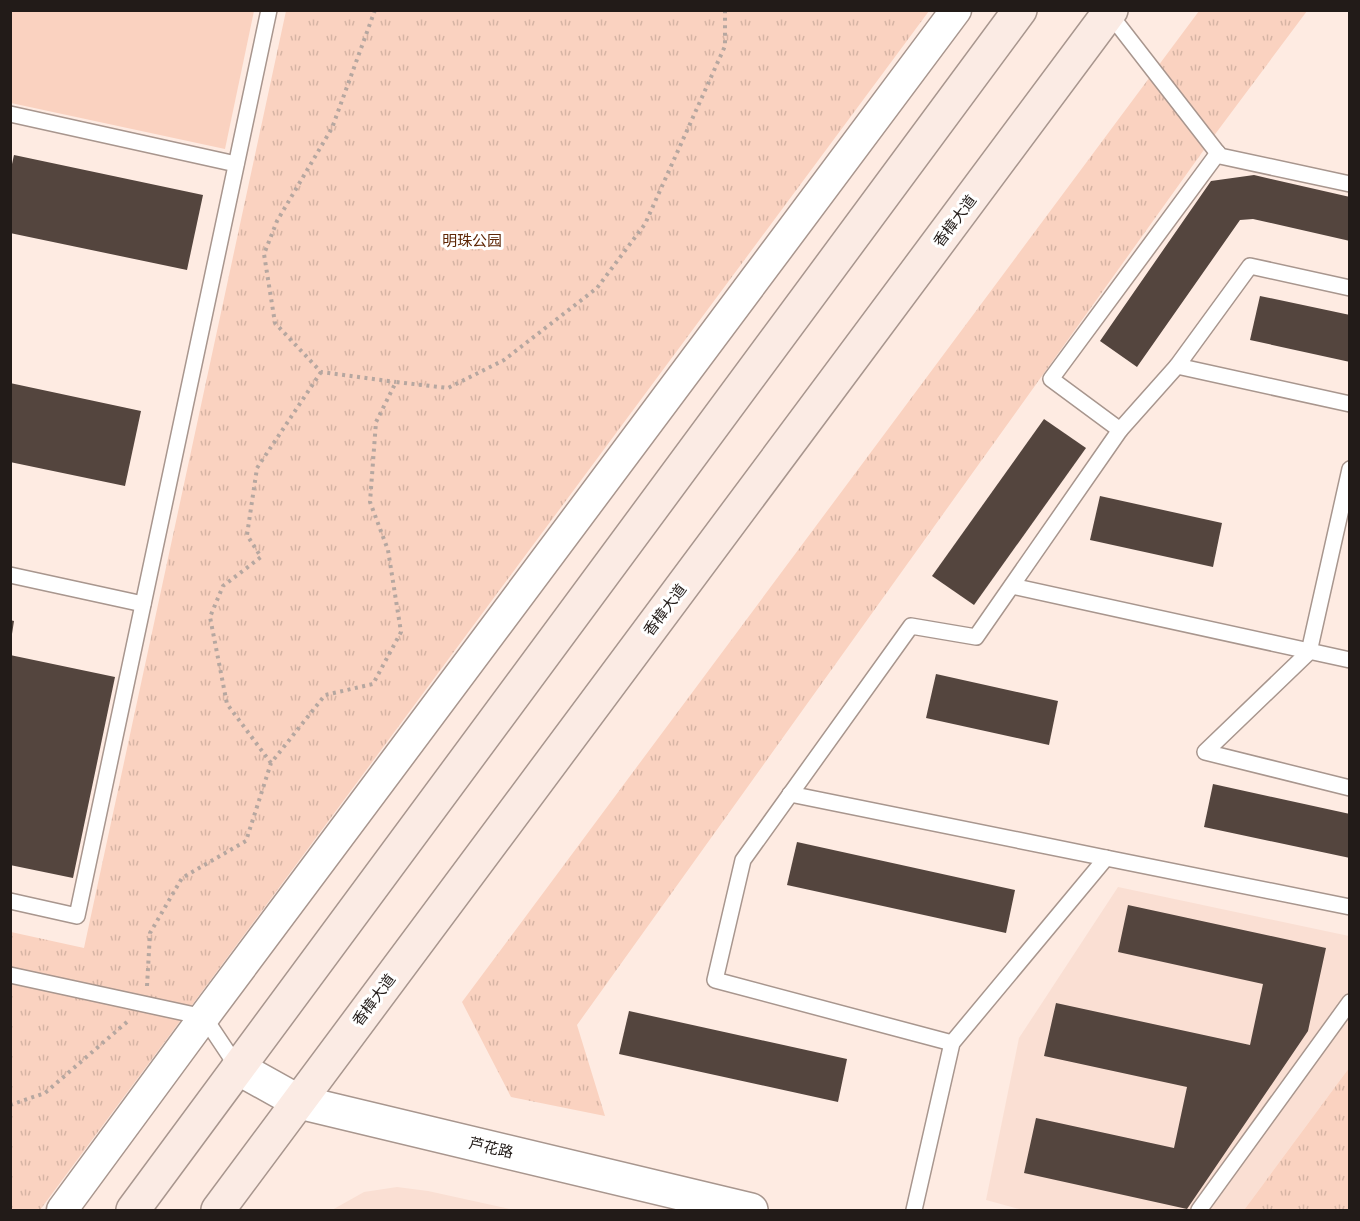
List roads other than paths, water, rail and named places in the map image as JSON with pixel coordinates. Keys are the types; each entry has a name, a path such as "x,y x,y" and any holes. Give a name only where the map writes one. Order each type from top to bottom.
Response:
{"main road":[{"path":"133,1210 1020,10"},
{"name":"香樟大道","path":"218,1210 1110,12"}],"street":[{"path":"62,1210 956,10"},
{"name":"芦花路","path":"238,1068 299,1102 751,1210"}],"lane":[{"path":"10,901 77,916 269,10"},
{"path":"1110,12 1220,156 1350,184"},
{"path":"10,114 236,164"},
{"path":"1120,430 1051,379 1218,153"},
{"path":"952,1043 714,980 742,860 911,626 976,637 1120,430 1177,366 1250,266 1350,288"},
{"path":"1177,366 1350,404"},
{"path":"1350,469 1309,652 1205,752 1350,788"},
{"path":"1334,541 1350,544"},
{"path":"10,575 143,604"},
{"path":"1012,586 1350,660"},
{"path":"790,794 1350,907"},
{"path":"914,1210 952,1043 1106,858"},
{"path":"10,975 204,1017 238,1068"},
{"path":"1199,1210 1350,1002"}],"park label":[{"name":"明珠公园","path":"472,241"}]}
